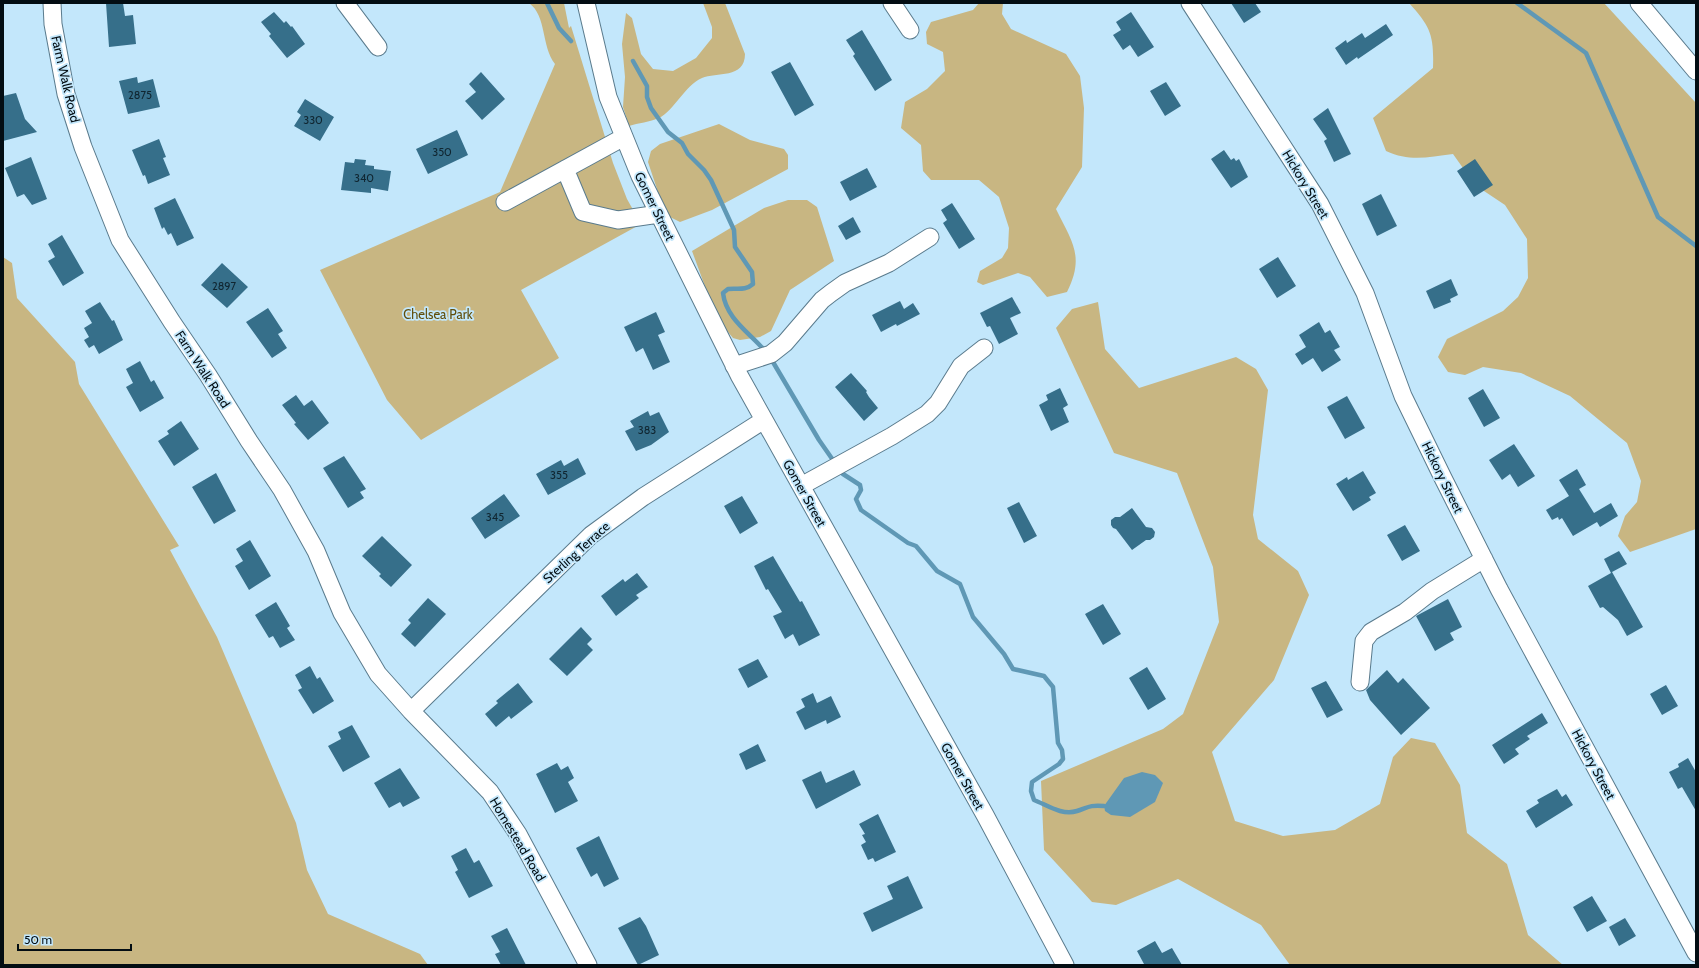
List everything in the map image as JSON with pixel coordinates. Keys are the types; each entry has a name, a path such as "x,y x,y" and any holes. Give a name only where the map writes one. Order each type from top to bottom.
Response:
{"street":[{"name":"Farm Walk Road","path":"52,3 53,24 66,94 83,147 120,240 282,490 316,551 342,613 378,674 411,711"},
{"path":"345,3 378,47"},
{"name":"Gomer Street","path":"586,3 608,97 624,137 640,176 734,366 985,815 1065,965"},
{"path":"892,3 910,30"},
{"name":"Hickory Street","path":"1190,3 1320,204 1366,293 1380,336 1403,396 1484,559 1690,930 1696,953"},
{"path":"1639,3 1696,71"},
{"path":"505,202 624,137"},
{"path":"565,169 583,212 618,220 659,214"},
{"path":"734,366 771,354 785,343 822,300 831,293 845,283 889,263 930,237"},
{"path":"801,486 892,436 927,414 938,402 962,366 984,348"},
{"name":"Sterling Terrace","path":"411,711 591,535 643,496 764,420"},
{"path":"1360,682 1364,641 1371,632 1405,612 1432,591 1484,559"},
{"name":"Homestead Road","path":"411,711 490,792 518,834 588,965"}],"green space":[{"name":"Chelsea Park","path":"529,3 564,3 569,28 571,26 613,163 627,199 641,224 521,290 559,358 421,440 387,400 320,270 500,192 555,64 548,49 539,15"},
{"path":"703,3 725,3 745,54 744,62 735,71 708,76 696,81 670,110 659,118 629,126 623,107 625,77 622,44 626,13 632,18 641,54 653,69 673,71 696,58 712,38 712,27"},
{"path":"979,3 1003,3 1002,14 1011,29 1066,54 1080,76 1084,108 1082,167 1056,209 1071,240 1076,259 1072,279 1067,292 1047,297 1030,277 1018,273 983,285 977,282 980,271 1002,258 1008,248 1009,228 999,197 979,180 931,180 923,171 921,145 901,128 905,102 927,89 945,71 943,52 927,44 926,32 931,22 973,10"},
{"path":"1409,3 1604,3 1696,103 1696,529 1630,552 1618,536 1625,516 1637,502 1641,481 1627,443 1570,396 1521,373 1483,367 1465,375 1448,372 1438,357 1447,339 1503,311 1518,297 1528,278 1527,239 1505,205 1475,185 1453,154 1411,158 1386,151 1373,118 1433,68 1433,48 1430,32"},
{"path":"719,124 750,140 784,149 788,155 788,169 712,210 680,222 668,216 664,210 648,162 651,151 660,144"},
{"path":"788,200 807,200 817,207 834,261 790,290 771,331 760,337 740,340 733,338 717,319 692,251 764,208"},
{"path":"3,257 12,263 17,298 75,362 79,384 179,546 170,550 217,637 296,823 307,870 328,914 420,954 428,965 3,965"},
{"path":"1098,302 1105,349 1139,388 1236,357 1256,369 1268,390 1253,515 1258,539 1298,571 1309,595 1274,680 1212,752 1235,821 1283,836 1335,830 1380,804 1393,757 1411,738 1435,743 1460,785 1467,833 1507,864 1528,935 1563,965 1290,965 1261,925 1178,879 1116,905 1092,902 1044,850 1041,781 1163,729 1183,714 1219,622 1213,567 1177,473 1114,453 1056,328 1072,309"}],"water":[{"path":"1142,772 1155,775 1163,783 1155,802 1130,817 1111,815 1105,811 1104,806 1124,778"}],"building":[{"path":"106,3 123,3 125,16 133,15 136,44 109,47"},
{"path":"1231,3 1255,3 1261,12 1244,23"},
{"path":"274,12 284,23 286,21 291,27 292,26 305,44 287,58 269,36 271,34 261,22"},
{"path":"1131,12 1154,47 1138,57 1130,45 1123,50 1113,35 1121,30 1116,22"},
{"path":"1386,24 1393,35 1358,59 1357,57 1346,65 1335,48 1346,40 1347,43 1362,33 1365,38"},
{"path":"862,30 892,80 875,91 853,56 855,54 846,40"},
{"path":"790,62 814,105 795,116 771,72"},
{"path":"481,72 505,99 482,120 465,101 476,92 469,84"},
{"path":"137,77 138,83 153,79 160,107 128,114 119,81"},
{"path":"1166,82 1181,106 1165,116 1150,91"},
{"path":"16,93 25,119 37,132 3,141 3,96"},
{"path":"305,99 334,117 320,141 294,126 301,115 297,112"},
{"path":"1328,108 1351,154 1334,162 1324,141 1327,139 1313,119"},
{"path":"457,130 468,155 428,174 416,149"},
{"path":"159,139 166,157 163,158 170,175 148,184 132,150"},
{"path":"1224,150 1231,160 1234,158 1236,161 1239,159 1248,177 1231,188 1211,159"},
{"path":"31,157 47,199 32,205 24,194 17,197 5,168"},
{"path":"355,159 366,160 365,165 374,166 374,169 391,171 388,191 371,188 371,193 341,190 345,162 354,163"},
{"path":"1475,159 1493,185 1474,197 1457,171"},
{"path":"867,168 877,187 850,201 840,182"},
{"path":"1381,194 1397,226 1377,236 1362,204"},
{"path":"175,198 194,238 177,246 171,233 168,235 164,227 162,229 154,208"},
{"path":"952,203 975,239 959,249 943,223 947,220 941,210"},
{"path":"853,217 861,232 846,240 838,226"},
{"path":"62,235 84,273 63,286 48,261 55,257 48,244"},
{"path":"1278,257 1296,286 1277,298 1259,269"},
{"path":"222,263 248,287 227,308 201,285"},
{"path":"1451,279 1458,295 1450,299 1451,302 1434,309 1426,291"},
{"path":"1012,297 1021,313 1010,318 1018,334 999,344 990,326 987,327 980,313"},
{"path":"900,301 904,309 913,303 920,314 897,326 896,324 881,332 872,315"},
{"path":"100,302 112,321 114,320 123,340 99,354 94,345 89,348 84,340 89,337 84,328 92,323 85,311"},
{"path":"268,308 283,331 278,334 287,348 272,358 246,322"},
{"path":"656,312 665,332 658,335 670,362 653,370 643,348 636,352 624,327"},
{"path":"1319,322 1325,333 1330,330 1340,347 1334,350 1341,360 1322,372 1313,358 1302,365 1295,354 1306,347 1299,335"},
{"path":"140,361 151,382 154,380 164,398 140,412 126,387 133,383 126,369"},
{"path":"851,373 867,391 866,392 869,397 878,408 864,421 835,387"},
{"path":"1060,388 1068,405 1063,408 1069,422 1051,431 1039,405 1048,400 1046,395"},
{"path":"1483,389 1500,418 1484,427 1468,398"},
{"path":"296,395 304,406 312,400 329,423 308,440 294,424 296,423 282,405"},
{"path":"1347,396 1365,428 1345,439 1327,407"},
{"path":"648,411 650,416 659,412 669,432 651,445 636,451 625,431 634,427 630,421"},
{"path":"181,421 199,449 174,466 158,441 169,434 167,431"},
{"path":"1514,444 1535,476 1518,487 1510,474 1502,480 1489,460"},
{"path":"344,456 366,489 360,492 364,498 348,508 323,468"},
{"path":"578,458 586,474 548,495 536,474 561,460 564,466"},
{"path":"1577,469 1586,485 1579,489 1594,513 1611,503 1618,516 1600,527 1597,522 1573,536 1562,518 1559,520 1558,517 1552,520 1546,510 1569,496 1559,480"},
{"path":"1363,471 1376,493 1369,497 1371,500 1353,511 1336,484 1347,477 1348,480"},
{"path":"216,473 236,511 214,524 192,487"},
{"path":"504,494 520,516 485,539 471,518"},
{"path":"742,496 758,523 740,534 724,506"},
{"path":"1019,502 1037,536 1024,543 1007,508"},
{"path":"1132,508 1146,527 1152,528 1155,532 1154,537 1150,540 1146,540 1132,550 1116,529 1113,528 1111,525 1111,520 1115,517 1120,517"},
{"path":"1405,525 1420,551 1402,561 1387,535"},
{"path":"382,536 412,565 391,587 379,576 381,574 362,556"},
{"path":"250,540 271,576 249,590 235,566 243,561 236,549"},
{"path":"1619,551 1627,564 1612,572 1643,627 1627,636 1618,620 1603,607 1600,608 1588,586 1611,573 1604,559"},
{"path":"773,556 800,602 802,601 820,635 799,646 793,634 785,639 773,616 782,612 768,589 766,590 754,566"},
{"path":"637,573 648,587 636,595 639,598 616,616 601,596 623,579 625,582"},
{"path":"428,598 446,614 415,647 401,634 411,623 408,620"},
{"path":"1448,599 1462,627 1450,633 1454,640 1435,651 1416,616"},
{"path":"276,602 290,626 287,628 295,640 280,648 273,636 269,638 255,615"},
{"path":"1103,604 1121,634 1103,645 1085,614"},
{"path":"581,627 592,639 587,644 593,650 567,676 549,659"},
{"path":"758,659 768,677 748,688 738,669"},
{"path":"310,666 317,679 320,677 334,701 313,714 298,690 302,688 295,675"},
{"path":"1147,667 1166,699 1148,710 1129,678"},
{"path":"1387,670 1398,683 1403,678 1430,708 1401,735 1370,700 1366,690"},
{"path":"1326,681 1343,710 1327,718 1311,688"},
{"path":"518,683 533,702 511,719 509,716 496,727 485,714 498,703 496,701"},
{"path":"1666,685 1678,706 1662,715 1650,694"},
{"path":"813,693 817,703 831,696 841,717 827,724 826,720 805,730 796,712 805,707 801,699"},
{"path":"1542,713 1548,723 1527,736 1530,739 1515,749 1519,754 1504,764 1492,745"},
{"path":"352,725 370,757 343,772 328,746 341,739 338,732"},
{"path":"758,744 766,761 746,770 739,754"},
{"path":"1688,758 1696,772 1696,811 1682,787 1678,789 1669,772 1679,767 1678,764"},
{"path":"557,763 561,770 568,766 574,778 568,782 578,801 555,813 536,774"},
{"path":"400,768 420,798 403,807 400,802 389,808 374,783"},
{"path":"854,770 861,785 816,809 802,780 821,771 826,783"},
{"path":"1557,789 1562,797 1566,794 1573,805 1536,828 1526,811 1539,803 1537,800"},
{"path":"878,814 896,852 875,862 873,858 868,860 861,845 866,842 862,835 865,834 859,824"},
{"path":"599,836 619,879 604,887 597,873 591,877 576,848"},
{"path":"466,848 474,863 479,860 493,886 469,898 455,872 458,870 451,856"},
{"path":"908,876 923,908 872,932 863,913 893,899 887,886"},
{"path":"1592,896 1607,921 1587,932 1573,907"},
{"path":"640,917 646,926 659,955 638,965 618,928"},
{"path":"1625,918 1636,936 1619,946 1609,927"},
{"path":"507,928 526,965 501,965 495,954 500,952 491,936"},
{"path":"1155,941 1162,953 1172,948 1182,965 1143,965 1144,964 1137,951"}],"waterway":[{"path":"547,3 559,28 571,41"},
{"path":"1517,3 1586,53 1658,217 1696,246"},
{"path":"633,61 647,86 647,97 651,108 668,132 682,143 688,154 704,170 711,180 734,230 735,247 752,272 753,284 744,288 728,289 723,293 725,302 734,318 766,352"},
{"path":"770,357 819,440 835,463"},
{"path":"840,469 843,474 860,485 861,490 856,499 861,510 908,543 916,546 937,571 960,584 973,617 1004,654 1013,669 1044,676 1053,687 1058,743 1062,750 1063,759 1059,764 1032,782 1031,791 1034,800 1066,812 1077,811 1092,806 1104,806"}]}
